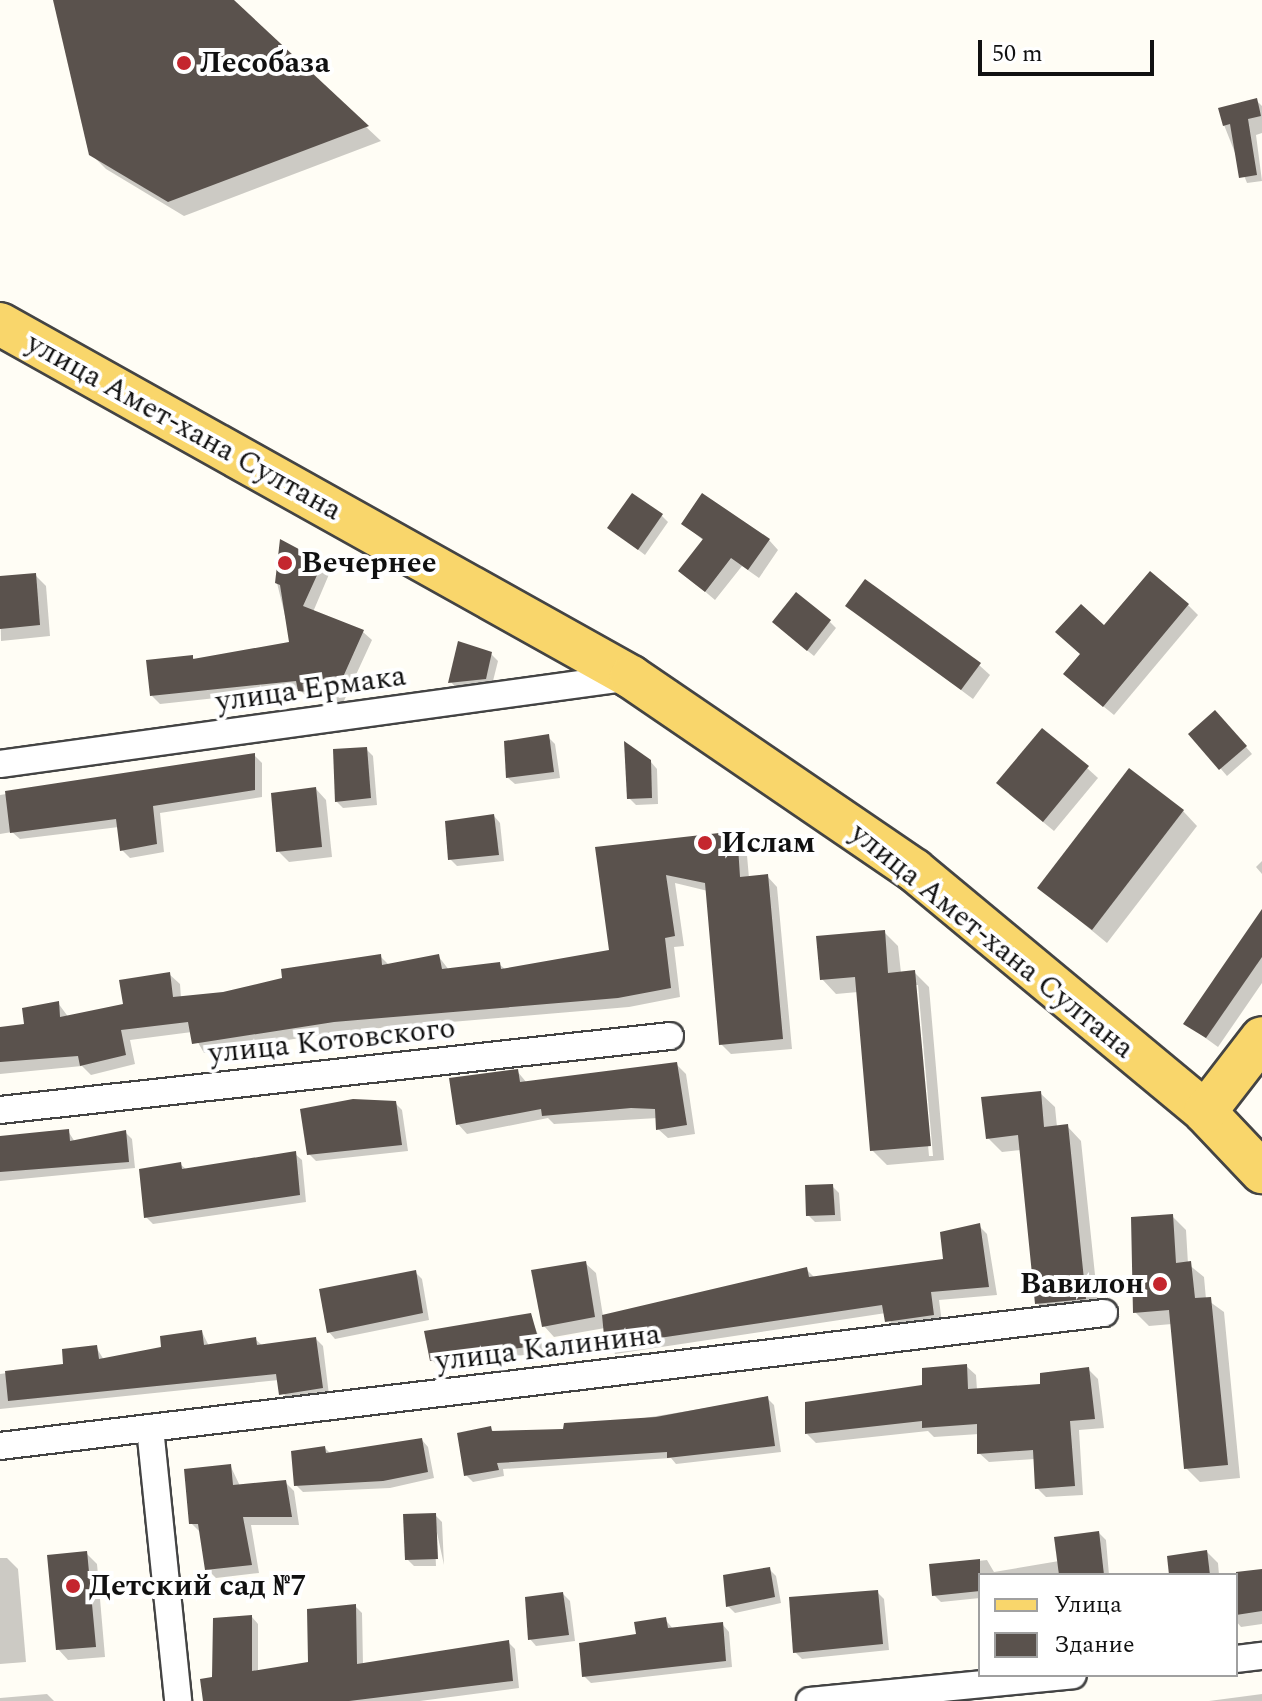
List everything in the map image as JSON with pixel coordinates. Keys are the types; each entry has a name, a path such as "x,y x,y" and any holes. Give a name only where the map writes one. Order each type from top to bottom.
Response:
{"main road":[{"name":"улица Амет-хана Султана","path":"0,324 631,677 914,870 1205,1112 1262,1172"},
{"path":"1205,1112 1262,1038"}],"street":[{"name":"улица Ермака","path":"0,764 631,677"},
{"name":"улица Котовского","path":"0,1110 670,1036"},
{"name":"улица Калинина","path":"0,1446 1104,1313"},
{"path":"150,1428 178,1701"},
{"path":"1238,1659 1262,1656"},
{"path":"810,1701 1053,1677"}],"building":[{"name":"Лесобаза","path":"53,0 234,0 369,126 168,202 89,155"},
{"path":"1257,98 1261,116 1248,119 1257,175 1239,178 1230,124 1223,126 1218,108"},
{"path":"632,493 663,514 638,550 607,528"},
{"path":"702,493 770,539 748,570 731,558 705,592 678,571 703,539 681,524"},
{"path":"280,539 323,562 303,606 364,630 335,695 298,691 296,681 150,696 146,660 193,655 193,659 289,642 280,585 275,583"},
{"path":"1150,571 1189,604 1103,707 1063,674 1080,654 1055,632 1081,604 1104,625"},
{"path":"36,573 40,625 0,629 0,576"},
{"path":"865,579 981,663 961,690 845,606"},
{"path":"796,592 831,620 807,651 772,622"},
{"path":"458,641 492,652 486,679 448,683"},
{"path":"1215,710 1247,746 1219,770 1188,734"},
{"path":"1042,728 1089,766 1043,822 996,783"},
{"path":"549,734 554,772 506,778 504,741"},
{"path":"624,741 651,760 652,798 627,799"},
{"path":"367,747 371,798 335,802 333,749"},
{"path":"255,753 255,790 153,806 157,844 120,851 116,819 10,833 5,791"},
{"path":"1129,768 1184,810 1092,930 1037,888"},
{"path":"316,787 322,847 276,852 271,793"},
{"path":"494,814 499,855 448,860 445,821"},
{"path":"737,831 740,877 768,874 783,1039 719,1045 705,883 666,875 675,936 665,938 671,988 618,998 334,1022 192,1044 188,1022 121,1030 126,1055 80,1066 78,1056 0,1062 0,1027 24,1024 22,1008 59,1001 60,1017 123,1004 119,980 170,972 173,997 223,992 282,978 281,969 381,954 382,965 439,954 442,969 500,962 501,969 609,950 595,847"},
{"path":"1262,909 1262,957 1206,1038 1183,1024"},
{"path":"885,930 888,973 915,970 931,1146 870,1151 855,977 820,980 816,936"},
{"path":"677,1062 687,1125 656,1130 655,1109 631,1108 542,1116 541,1109 456,1125 449,1078 518,1069 520,1082"},
{"path":"1041,1091 1044,1127 1068,1124 1086,1299 1035,1304 1018,1135 986,1139 981,1097"},
{"path":"353,1099 396,1101 402,1145 307,1155 300,1109"},
{"path":"69,1129 70,1141 126,1130 129,1162 0,1172 0,1136"},
{"path":"296,1151 300,1195 144,1218 139,1169 181,1162 182,1169"},
{"path":"833,1184 835,1215 806,1216 805,1185"},
{"path":"1173,1214 1176,1263 1191,1261 1195,1298 1211,1297 1228,1465 1184,1469 1169,1310 1133,1313 1131,1217"},
{"path":"980,1223 989,1287 931,1292 934,1315 885,1322 882,1305 605,1346 602,1315 807,1267 809,1277 943,1259 940,1232"},
{"path":"586,1261 595,1317 542,1327 531,1270"},
{"path":"416,1270 423,1313 327,1333 319,1289"},
{"path":"531,1313 540,1345 430,1361 424,1331"},
{"path":"202,1330 204,1345 256,1337 257,1345 316,1337 323,1388 279,1395 276,1374 8,1401 5,1371 63,1364 62,1349 97,1345 99,1359 161,1347 160,1336"},
{"path":"967,1364 968,1389 1040,1384 1040,1373 1089,1367 1095,1419 1070,1421 1075,1486 1035,1489 1033,1450 977,1454 977,1424 922,1428 922,1421 805,1434 805,1402 922,1385 922,1368"},
{"path":"768,1396 775,1446 667,1458 667,1452 497,1463 499,1470 464,1476 457,1433 491,1426 492,1431 563,1429 564,1423 656,1417"},
{"path":"422,1438 428,1472 383,1481 294,1486 291,1451 325,1446 326,1453"},
{"path":"231,1464 233,1485 286,1480 292,1517 243,1517 252,1565 205,1570 198,1524 189,1524 184,1469"},
{"path":"436,1513 438,1559 405,1560 403,1514"},
{"path":"1099,1531 1104,1573 1059,1573 1054,1537"},
{"path":"1207,1550 1210,1573 1169,1573 1167,1556"},
{"path":"87,1551 96,1647 56,1650 47,1555"},
{"path":"980,1559 978,1591 932,1596 929,1564"},
{"path":"770,1567 775,1597 726,1607 723,1575"},
{"path":"1262,1569 1262,1611 1238,1615 1236,1572"},
{"path":"878,1590 883,1644 793,1653 789,1597"},
{"path":"563,1592 569,1635 528,1640 525,1597"},
{"path":"356,1604 357,1664 509,1640 513,1681 349,1701 203,1701 200,1679 212,1677 213,1618 252,1615 252,1671 308,1662 307,1609"},
{"path":"666,1617 668,1628 723,1622 726,1661 582,1677 579,1643 636,1634 634,1622"}],"place":[{"name":"Лесобаза","path":"184,63"},
{"name":"Вечернее","path":"285,563"},
{"name":"Ислам","path":"705,843"},
{"name":"Вавилон","path":"1160,1284"},
{"name":"Детский сад №7","path":"73,1586"}]}
